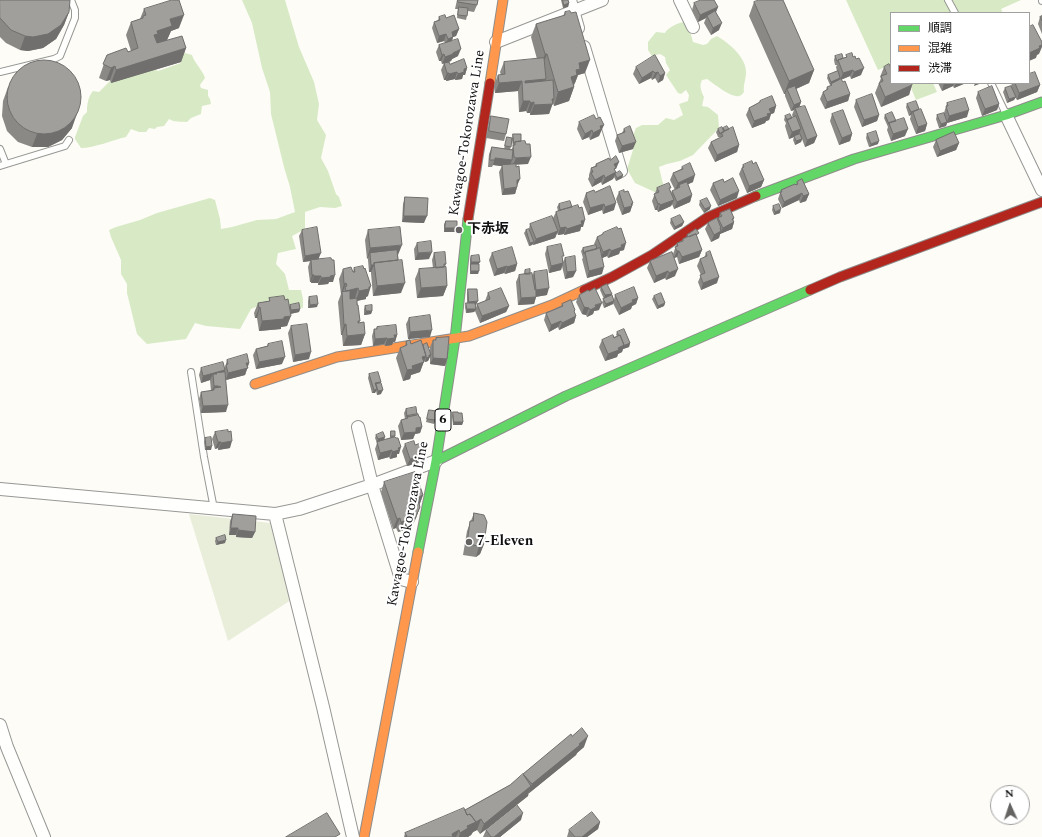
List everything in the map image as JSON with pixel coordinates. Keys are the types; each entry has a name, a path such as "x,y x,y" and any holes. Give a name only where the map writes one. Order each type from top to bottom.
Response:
{"street":[{"name":"Kawagoe-Tokorozawa Line","path":"364,837 436,461 455,339 469,210 503,0"},
{"path":"496,42 572,6 602,0"},
{"path":"680,0 693,27"},
{"path":"572,6 621,171"},
{"path":"255,384 337,357 469,336 544,308 612,277 652,256 708,217 747,200 854,158 1006,115 1042,102"},
{"path":"1006,115 1042,190"},
{"path":"0,489 274,514 298,508 372,485 436,461 566,396 763,309 840,277 1042,202"},
{"path":"358,427 372,485 401,579 412,582"},
{"path":"274,514 321,699 353,837"},
{"path":"0,725 7,747 44,837"}],"lane":[{"path":"0,72 54,59 60,56 75,18 75,10 72,0"},
{"path":"948,0 954,12"},
{"path":"991,84 1006,115"},
{"path":"0,149 3,165 65,146 69,140"},
{"path":"190,372 214,509"}],"green space":[{"path":"242,0 285,0 299,47 314,82 319,104 317,120 326,135 321,158 328,171 342,206 335,208 320,207 305,212 305,229 292,236 296,249 278,253 276,264 285,274 289,290 301,290 303,308 290,306 278,310 263,304 251,309 240,329 206,326 195,323 186,339 147,344 137,334 127,293 127,284 121,274 121,260 109,230 157,213 210,198 215,200 221,229 257,220 276,219 295,212 271,114 270,92 262,68 252,23"},
{"path":"846,0 1021,0 1001,9 1002,12 890,12 890,65 878,70"},
{"path":"684,22 688,24 693,42 703,45 707,44 711,39 717,36 736,52 746,67 744,92 740,96 731,95 707,79 702,80 701,88 704,97 702,106 708,107 718,115 719,128 693,155 680,161 659,167 666,192 659,194 635,183 627,169 633,150 634,133 636,128 642,125 658,125 666,118 674,120 683,115 679,104 688,101 689,95 686,90 681,94 678,93 666,75 670,70 666,63 665,57 660,54 652,56 648,50 648,42 656,32 665,33 673,26"},
{"path":"181,53 192,55 205,78 200,85 201,88 208,90 208,96 211,104 202,106 201,114 191,118 187,122 169,119 164,126 157,127 155,129 149,128 146,132 139,132 131,129 126,137 81,148 75,137 83,116 87,112 88,101 93,91 99,92 112,79 147,67 158,71 181,63"},
{"path":"909,84 933,84 937,92 916,100"},
{"path":"189,514 270,523 291,600 228,641"}],"building":[{"path":"0,0 70,0 69,12 61,25 48,34 33,37 25,36 11,30 0,18"},
{"path":"172,0 179,0 184,15 170,19 172,26 157,31 158,34 154,35 157,43 182,36 186,48 116,70 115,66 111,68 103,64 107,55 126,48 128,52 138,48 131,22 143,18 143,16 146,15 144,9"},
{"path":"458,0 478,0 477,5 458,2"},
{"path":"563,0 568,0 569,3 564,5"},
{"path":"701,0 714,0 718,7 700,15 694,3"},
{"path":"759,0 783,0 814,70 789,81 754,2"},
{"path":"459,7 468,8 467,16 458,15"},
{"path":"570,11 571,13 576,12 590,60 579,63 580,69 576,70 577,75 571,77 574,87 558,92 547,54 545,54 536,24 565,15 565,12"},
{"path":"715,11 722,23 713,28 707,16"},
{"path":"445,15 446,18 454,15 459,29 452,32 453,37 448,39 446,34 439,36 434,22 440,20 439,17"},
{"path":"1033,25 1042,42 1042,45 1039,46 1040,48 1030,53 1030,26"},
{"path":"458,39 461,49 445,57 444,54 442,55 439,45"},
{"path":"852,53 853,57 855,56 856,59 859,58 864,68 854,72 853,70 843,73 838,60 847,57 846,55"},
{"path":"842,54 843,58 837,61 835,56"},
{"path":"655,55 665,73 660,76 658,72 655,73 653,71 642,78 636,67"},
{"path":"544,58 546,79 525,81 525,83 553,80 553,104 534,105 534,102 530,103 530,101 523,101 522,81 499,83 498,75 505,74 504,62"},
{"path":"464,59 467,68 464,69 464,72 458,74 457,72 447,73 444,63 449,62 450,64"},
{"path":"44,60 58,63 70,71 78,83 81,97 78,111 70,123 58,131 44,134 30,131 18,123 10,111 7,97 10,83 18,71 30,63"},
{"path":"889,64 890,66 890,84 912,85 885,97 879,83 883,81 881,76 887,74 884,67"},
{"path":"838,71 840,78 831,82 828,75"},
{"path":"1035,72 1040,85 1019,93 1015,84 1030,84 1030,74"},
{"path":"841,79 843,82 845,81 850,94 827,102 823,92 828,89 827,87 832,85 831,84"},
{"path":"795,86 801,102 794,105 787,89"},
{"path":"992,86 999,104 985,109 978,92"},
{"path":"1011,86 1016,97 1009,99 1005,88"},
{"path":"872,94 879,115 864,120 856,100"},
{"path":"772,96 776,106 769,109 771,113 767,114 768,116 754,121 749,108"},
{"path":"965,98 969,110 949,116 946,106 948,106 947,103"},
{"path":"916,101 919,109 911,112 907,104"},
{"path":"805,106 817,136 807,140 795,108"},
{"path":"921,109 927,124 918,127 913,112"},
{"path":"843,110 852,134 842,138 832,114"},
{"path":"892,112 896,121 889,124 885,115"},
{"path":"944,113 947,122 941,124 937,115"},
{"path":"790,114 792,118 787,120 785,116"},
{"path":"594,115 596,119 600,117 604,125 600,126 601,129 593,133 592,130 585,134 579,122"},
{"path":"491,116 509,119 506,134 489,131"},
{"path":"796,116 801,129 792,132 787,120"},
{"path":"904,118 908,129 893,134 889,123"},
{"path":"630,126 636,142 622,146 617,135 625,132 624,129"},
{"path":"727,126 729,129 725,131 723,128"},
{"path":"722,127 724,132 720,134 718,129"},
{"path":"733,127 739,145 717,155 711,142 723,136 721,133"},
{"path":"876,131 879,141 871,144 867,134"},
{"path":"954,132 959,143 940,151 936,140"},
{"path":"513,134 521,134 521,141 514,143"},
{"path":"800,134 802,139 796,141 794,136"},
{"path":"507,137 512,138 511,147 505,146"},
{"path":"525,141 526,144 530,144 531,157 514,157 513,145 515,145 515,142"},
{"path":"492,147 513,150 512,160 495,158 495,160 490,160"},
{"path":"616,156 619,162 614,164 616,168 614,169 616,172 605,178 604,175 595,180 591,173 593,172 591,168 597,166 596,164 609,158 610,160"},
{"path":"752,161 753,164 756,162 764,180 749,186 742,168 744,167 743,165"},
{"path":"690,163 695,175 678,183 673,173 683,169 682,167"},
{"path":"516,164 516,167 519,166 520,179 517,180 517,187 504,189 502,165"},
{"path":"620,171 623,175 617,178 615,174"},
{"path":"733,178 739,191 720,200 713,183 723,179 724,182"},
{"path":"802,179 809,194 803,196 802,193 784,202 780,192 782,192 781,190 798,184 797,182"},
{"path":"687,182 692,195 677,202 672,191 680,187 679,185"},
{"path":"669,183 671,188 669,188 674,200 660,205 659,203 658,204 654,194 659,192 657,188"},
{"path":"610,186 616,203 605,207 604,204 590,208 586,193 594,190 595,192"},
{"path":"624,190 624,192 628,191 633,203 631,204 632,206 624,208 619,192"},
{"path":"405,197 428,198 427,216 404,216"},
{"path":"707,198 711,206 705,209 700,201"},
{"path":"570,201 572,207 560,210 559,204"},
{"path":"779,204 781,209 775,212 773,206"},
{"path":"578,205 579,208 582,207 585,220 581,221 582,224 567,229 566,227 560,228 556,212"},
{"path":"730,209 734,222 723,228 718,218 722,216 720,213"},
{"path":"680,215 684,222 675,227 671,219"},
{"path":"552,216 558,231 536,239 530,224"},
{"path":"717,218 721,231 714,235 708,223"},
{"path":"446,221 457,221 457,228 445,228"},
{"path":"317,227 321,253 305,256 302,230"},
{"path":"400,227 402,245 370,248 368,230"},
{"path":"617,227 618,229 621,228 626,243 621,245 622,247 603,252 597,237"},
{"path":"529,229 534,242 530,243 526,230"},
{"path":"696,229 699,233 689,237 687,235"},
{"path":"696,234 702,250 682,257 675,247 678,246 677,243"},
{"path":"431,241 432,252 418,253 417,243"},
{"path":"561,244 564,256 562,256 563,263 551,266 547,247"},
{"path":"596,245 597,249 585,252 584,254 583,248"},
{"path":"512,247 517,264 497,269 492,253"},
{"path":"600,248 604,267 589,271 585,252"},
{"path":"397,250 398,260 374,263 374,265 371,265 370,253"},
{"path":"710,251 719,277 703,283 700,275 705,273 700,259 707,256 706,253"},
{"path":"445,252 446,264 444,264 444,267 436,268 434,253"},
{"path":"672,252 678,269 656,276 650,261"},
{"path":"479,255 480,262 471,262 471,256"},
{"path":"575,256 576,271 567,272 565,258"},
{"path":"331,258 334,260 335,275 321,278 321,276 312,275 311,260"},
{"path":"402,260 405,283 377,286 374,263"},
{"path":"471,264 479,264 479,271 471,271"},
{"path":"363,266 371,286 369,289 359,291 358,288 346,291 345,287 347,286 346,283 344,284 343,269 351,267 353,272 355,272 354,268"},
{"path":"446,267 447,286 421,288 419,269"},
{"path":"530,269 530,274 525,274 525,270"},
{"path":"547,270 549,288 536,290 534,272"},
{"path":"532,273 536,297 521,298 519,275"},
{"path":"607,284 612,294 605,295 601,287"},
{"path":"634,287 638,298 632,300 633,302 621,308 615,295"},
{"path":"501,288 509,306 482,316 477,304 490,299 488,293"},
{"path":"595,288 602,303 595,305 596,307 590,310 589,308 584,307 579,295"},
{"path":"468,289 477,289 478,301 469,302"},
{"path":"350,291 350,299 357,298 360,321 358,321 358,323 364,322 365,334 347,336 346,324 344,325 342,292"},
{"path":"661,293 665,303 658,306 654,296"},
{"path":"612,295 614,301 606,304 603,299"},
{"path":"284,296 285,300 288,299 291,316 284,317 284,319 262,321 258,303 270,301 269,298"},
{"path":"317,296 318,304 310,305 309,297"},
{"path":"571,300 576,316 562,323 561,321 551,325 546,313 563,306 562,304"},
{"path":"299,303 300,309 291,310 290,305"},
{"path":"466,303 475,303 476,309 467,309"},
{"path":"372,305 372,311 366,311 365,306"},
{"path":"430,315 432,330 410,332 409,318"},
{"path":"307,324 311,352 295,355 291,326"},
{"path":"396,325 397,335 394,335 395,338 375,339 374,329 377,329 377,327"},
{"path":"624,329 630,343 623,346 624,345 620,335 619,336 617,332"},
{"path":"613,335 614,338 620,335 624,345 618,348 619,350 608,354 602,340"},
{"path":"449,337 447,359 433,358 433,340 436,340 436,338"},
{"path":"410,340 411,344 421,340 426,356 422,357 424,362 412,366 413,369 407,370 400,348 407,345 406,342"},
{"path":"282,341 285,357 259,362 256,349 268,346 268,344"},
{"path":"427,343 431,355 426,358 423,345"},
{"path":"247,354 249,363 246,363 248,368 228,373 226,365 228,364 227,360"},
{"path":"223,362 225,370 203,376 201,368"},
{"path":"225,372 228,405 203,406 201,392 214,390 214,388 221,387 214,386 213,374"},
{"path":"378,372 381,382 375,383 377,389 374,390 369,374"},
{"path":"381,383 383,390 378,391 376,384"},
{"path":"416,407 417,415 407,417 406,409"},
{"path":"429,410 437,411 436,420 427,419"},
{"path":"453,412 462,413 463,422 454,422"},
{"path":"418,414 422,427 416,428 416,432 404,433 401,420 408,418 407,416"},
{"path":"228,430 228,432 231,431 232,441 221,443 218,442 215,432"},
{"path":"391,431 395,431 395,436 391,436"},
{"path":"383,432 385,437 378,439 376,435"},
{"path":"211,437 212,446 206,447 205,438"},
{"path":"395,437 398,438 401,447 398,448 399,450 380,453 377,442"},
{"path":"414,441 415,445 421,443 425,455 410,459 405,444"},
{"path":"415,472 423,495 417,498 420,507 415,518 401,522 400,518 397,519 384,482"},
{"path":"474,513 484,515 487,522 484,544 479,546 467,544 470,521 473,521"},
{"path":"233,514 256,516 255,532 231,528"},
{"path":"225,535 226,540 218,542 216,538"},
{"path":"582,728 588,736 579,744 580,745 532,784 523,774 571,734 572,736"},
{"path":"523,774 531,786 484,824 481,819 476,822 470,814 467,815 465,810 510,785"},
{"path":"517,805 523,813 494,837 491,837 486,830"},
{"path":"464,808 467,815 470,814 476,822 467,826 468,828 460,833 459,830 452,834 453,837 405,837 407,836 405,833"},
{"path":"592,812 600,822 582,837 575,837 569,830"},
{"path":"327,813 340,834 335,837 286,837"}],"traffic: fast":[{"path":"756,196 854,159 1006,115 1042,102"},
{"path":"418,552 436,461 455,339 468,219"},
{"path":"436,461 566,396 810,290"}],"traffic: slow":[{"path":"490,83 503,0"},
{"path":"255,384 337,357 469,336 552,305 584,290"},
{"path":"364,837 418,552"}],"traffic: jam":[{"path":"468,219 490,83"},
{"path":"584,290 612,277 652,255 708,217 756,196"},
{"path":"810,290 840,277 1042,202"}],"place":[{"name":"下赤坂","path":"459,230"},
{"name":"7-Eleven","path":"469,542"}]}
